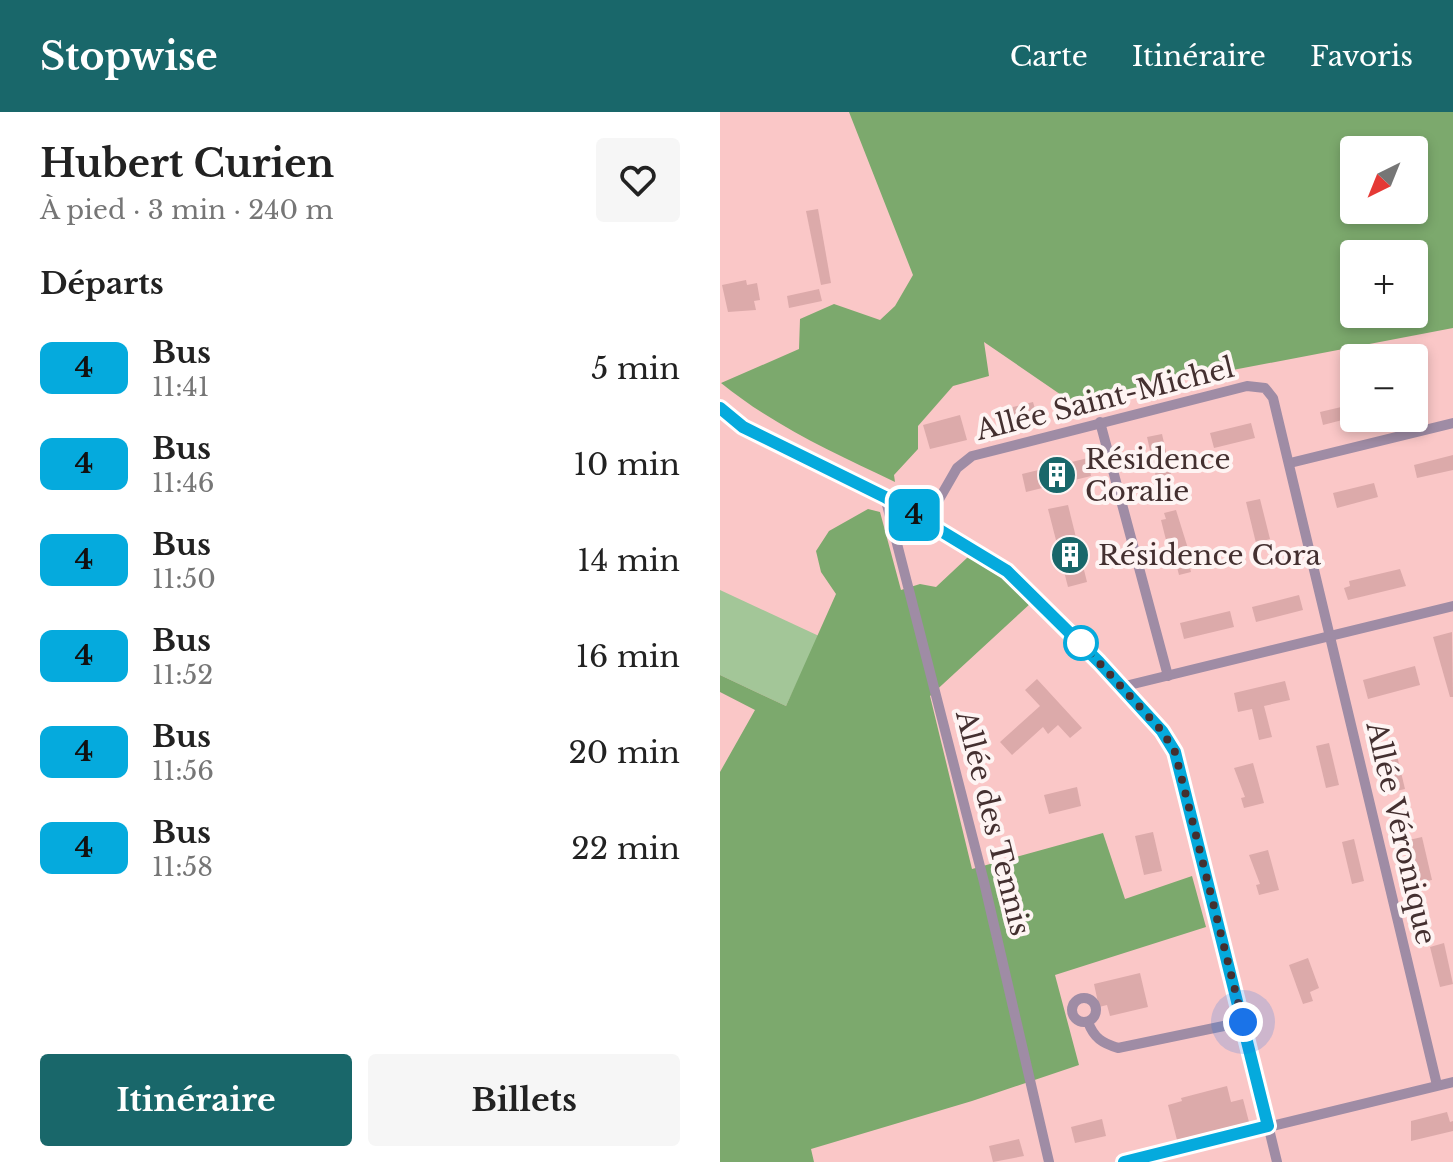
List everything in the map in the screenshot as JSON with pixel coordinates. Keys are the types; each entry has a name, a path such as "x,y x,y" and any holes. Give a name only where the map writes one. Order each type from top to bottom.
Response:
{"street":[{"name":"Allée Saint-Michel","path":"926,522 957,468 972,456 1247,386 1265,388 1273,398 1331,637"},
{"path":"720,408 752,432 885,497 1007,571 1162,731 1181,767 1277,1162"},
{"path":"1100,422 1168,676"},
{"path":"1290,463 1453,423"},
{"name":"Allée des Tennis","path":"885,497 984,882 1049,1162"},
{"path":"1121,687 1453,606"},
{"name":"Allée Véronique","path":"1331,637 1377,845 1437,1085"},
{"path":"1088,1022 1092,1034 1102,1043 1118,1048 1243,1022"},
{"path":"1124,1162 1453,1082"}],"green space":[{"path":"849,112 1453,112 1453,328 1369,344 1340,344 1340,350 1070,401 984,342 989,376 953,386 918,426 918,449 894,475 895,482 783,426 721,383 799,349 800,319 834,304 880,320 895,306 913,275"},
{"path":"868,509 880,512 901,590 920,584 936,587 968,557 1005,580 1031,603 930,696 972,869 1103,833 1125,899 1192,876 1206,927 1055,975 1079,1065 811,1149 814,1162 720,1162 720,772 755,710 720,692 720,675 786,706 836,594 821,572 816,551 829,531"},
{"path":"720,590 819,636 786,706 720,675"}],"building":[{"path":"818,209 831,283 821,285 806,211"},
{"path":"746,280 747,285 757,283 760,300 754,301 756,310 728,312 722,285"},
{"path":"819,289 822,301 789,308 787,296"},
{"path":"1033,402 1039,423 1010,429 1005,409"},
{"path":"1340,407 1340,421 1323,425 1320,412"},
{"path":"960,415 967,440 930,449 923,425"},
{"path":"1251,423 1255,438 1214,448 1210,433"},
{"path":"1162,434 1171,474 1156,477 1147,437"},
{"path":"1453,455 1453,470 1417,478 1414,465"},
{"name":"Résidence Coralie","path":"1088,458 1091,476 1026,492 1022,474"},
{"path":"1374,483 1378,497 1337,508 1333,493"},
{"path":"1260,499 1270,539 1256,543 1246,502"},
{"name":"Résidence Cora","path":"1068,505 1087,582 1068,587 1048,509"},
{"path":"1176,510 1190,555 1187,556 1191,572 1179,575 1177,567 1173,568 1161,520 1166,519 1164,513"},
{"path":"1400,569 1406,586 1348,600 1344,588 1350,586 1349,581"},
{"path":"1299,595 1303,610 1256,622 1252,607"},
{"path":"1230,611 1234,627 1184,639 1180,623"},
{"path":"1452,632 1453,697 1450,697 1433,637"},
{"path":"1415,666 1420,685 1368,699 1363,680"},
{"path":"1037,679 1082,728 1070,738 1058,725 1048,734 1043,727 1012,755 1000,742 1040,706 1025,690"},
{"path":"1285,681 1290,700 1264,706 1272,737 1259,740 1252,709 1238,712 1234,693"},
{"path":"1329,743 1339,785 1326,788 1316,746"},
{"path":"1395,747 1405,789 1392,792 1382,750"},
{"path":"1253,763 1264,803 1244,808 1241,798 1245,797 1234,768"},
{"path":"1077,787 1081,806 1049,814 1044,795"},
{"path":"1153,832 1162,871 1144,875 1135,836"},
{"path":"1422,837 1432,880 1419,882 1409,840"},
{"path":"1354,839 1364,881 1352,884 1342,842"},
{"path":"1268,850 1279,890 1259,895 1256,885 1260,884 1249,855"},
{"path":"1444,943 1453,984 1440,987 1430,947"},
{"path":"1308,958 1319,988 1310,992 1313,1001 1303,1004 1289,965"},
{"path":"1140,973 1148,1007 1110,1016 1107,1005 1099,1007 1094,984"},
{"path":"1227,1086 1231,1102 1243,1099 1249,1122 1177,1140 1168,1105 1182,1101 1181,1098"},
{"path":"1447,1112 1450,1122 1453,1121 1453,1131 1411,1141 1411,1121"},
{"path":"1102,1119 1106,1136 1075,1143 1071,1127"},
{"path":"1019,1139 1024,1156 993,1162 989,1146"}],"bus line":[{"name":"4","path":"720,408 743,427 885,497 1007,571 1099,662 1162,731 1175,752 1268,1126 1124,1162"}],"place":[{"name":"Résidence Coralie","path":"1057,475"},
{"name":"Résidence Cora","path":"1070,555"}],"route":[{"path":"1081,643 1162,731 1175,752 1243,1022"}]}
